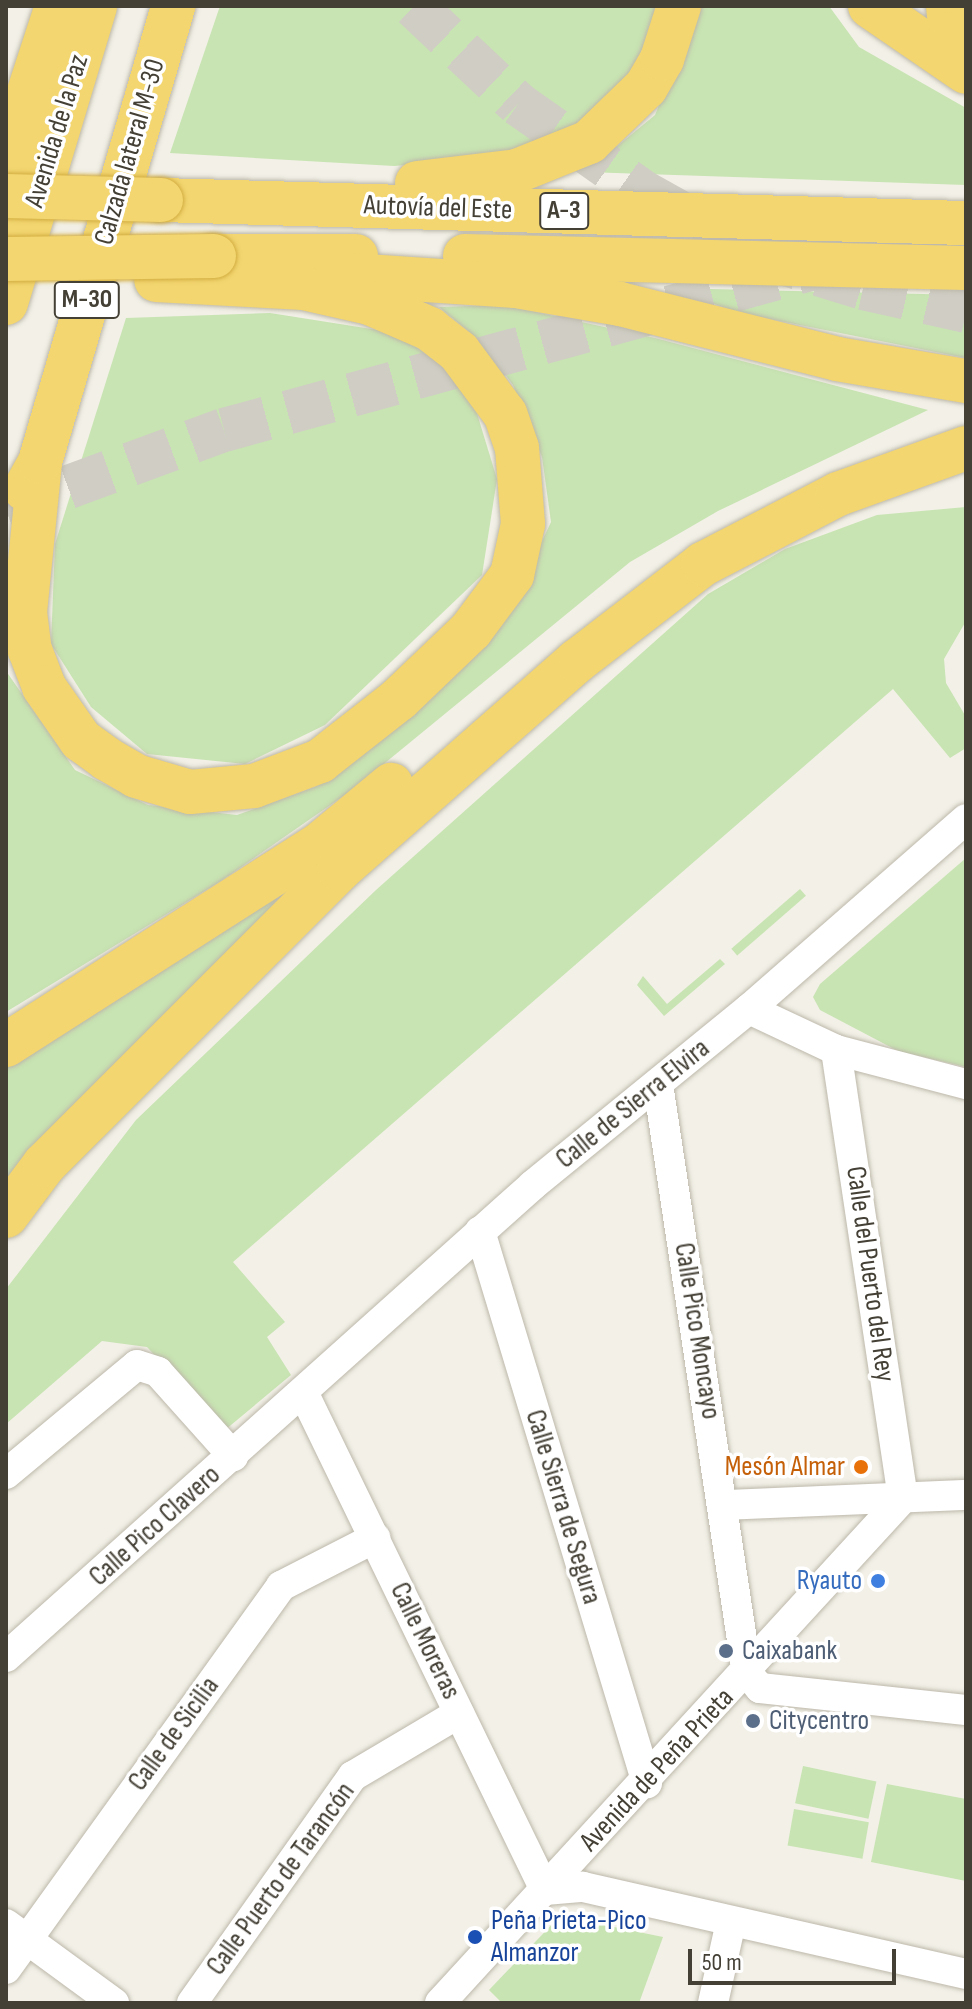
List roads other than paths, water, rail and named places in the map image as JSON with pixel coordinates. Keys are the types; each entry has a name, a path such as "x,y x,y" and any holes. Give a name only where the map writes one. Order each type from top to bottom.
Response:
{"highway":[{"path":"6,162 57,6"},
{"name":"Avenida de la Paz","path":"6,303 95,6"},
{"name":"Calzada lateral M-30","path":"6,522 40,462 173,6"},
{"path":"135,138 194,6"},
{"path":"161,200 476,179 557,158 589,142 646,87 662,59 679,6"},
{"path":"870,6 966,72"},
{"path":"948,6 951,34 966,53"},
{"name":"Autovía del Este","path":"6,196 966,223"},
{"path":"214,256 255,272 405,275 531,288 620,304 837,359 966,381"},
{"name":"Autovía del Este","path":"6,259 520,256 966,268"},
{"path":"6,277 156,280 304,288 370,303 430,329 459,352 505,414 517,448 523,524 512,575 471,630 399,699 320,761 254,786 190,792 136,776 107,759 81,740 44,687 30,650 25,612 40,462"},
{"path":"6,1045 319,845 562,643 695,550 834,480 966,431"},
{"path":"6,1216 44,1165 339,870 577,661 703,564 838,494 966,448"}],"street":[{"name":"Calle de Sierra Elvira","path":"303,1392 480,1231 749,1009 966,819"},
{"path":"749,1009 836,1050 966,1084"},
{"name":"Calle del Puerto del Rey","path":"836,1050 903,1498"},
{"name":"Calle Pico Moncayo","path":"658,1084 725,1505 747,1673"},
{"name":"Calle Sierra de Segura","path":"480,1231 647,1783"},
{"path":"6,1474 137,1365 158,1372 233,1456"},
{"name":"Calle Pico Clavero","path":"6,1657 303,1392"},
{"name":"Calle Moreras","path":"303,1392 545,1890"},
{"path":"725,1505 966,1495"},
{"name":"Avenida de Peña Prieta","path":"440,2003 485,1948 647,1783 903,1498"},
{"name":"Calle de Sicilia","path":"6,1969 17,1932 281,1586 375,1538"},
{"path":"747,1673 760,1688 966,1710"},
{"name":"Calle Puerto de Tarancón","path":"192,2003 353,1776 459,1713"},
{"path":"545,1890 583,1887 966,1974"},
{"path":"713,2003 731,1922"},
{"path":"17,1932 114,2003"}],"tunnel":[{"path":"414,6 518,104 643,192 756,255 863,288 966,311"},
{"path":"6,510 224,430 810,269"}],"place":[{"name":"Mesón Almar","path":"861,1467"},
{"name":"Ryauto","path":"878,1581"},
{"name":"Caixabank","path":"726,1651"},
{"name":"Citycentro","path":"753,1721"},
{"name":"Peña Prieta-Pico Almanzor","path":"475,1937"}]}
